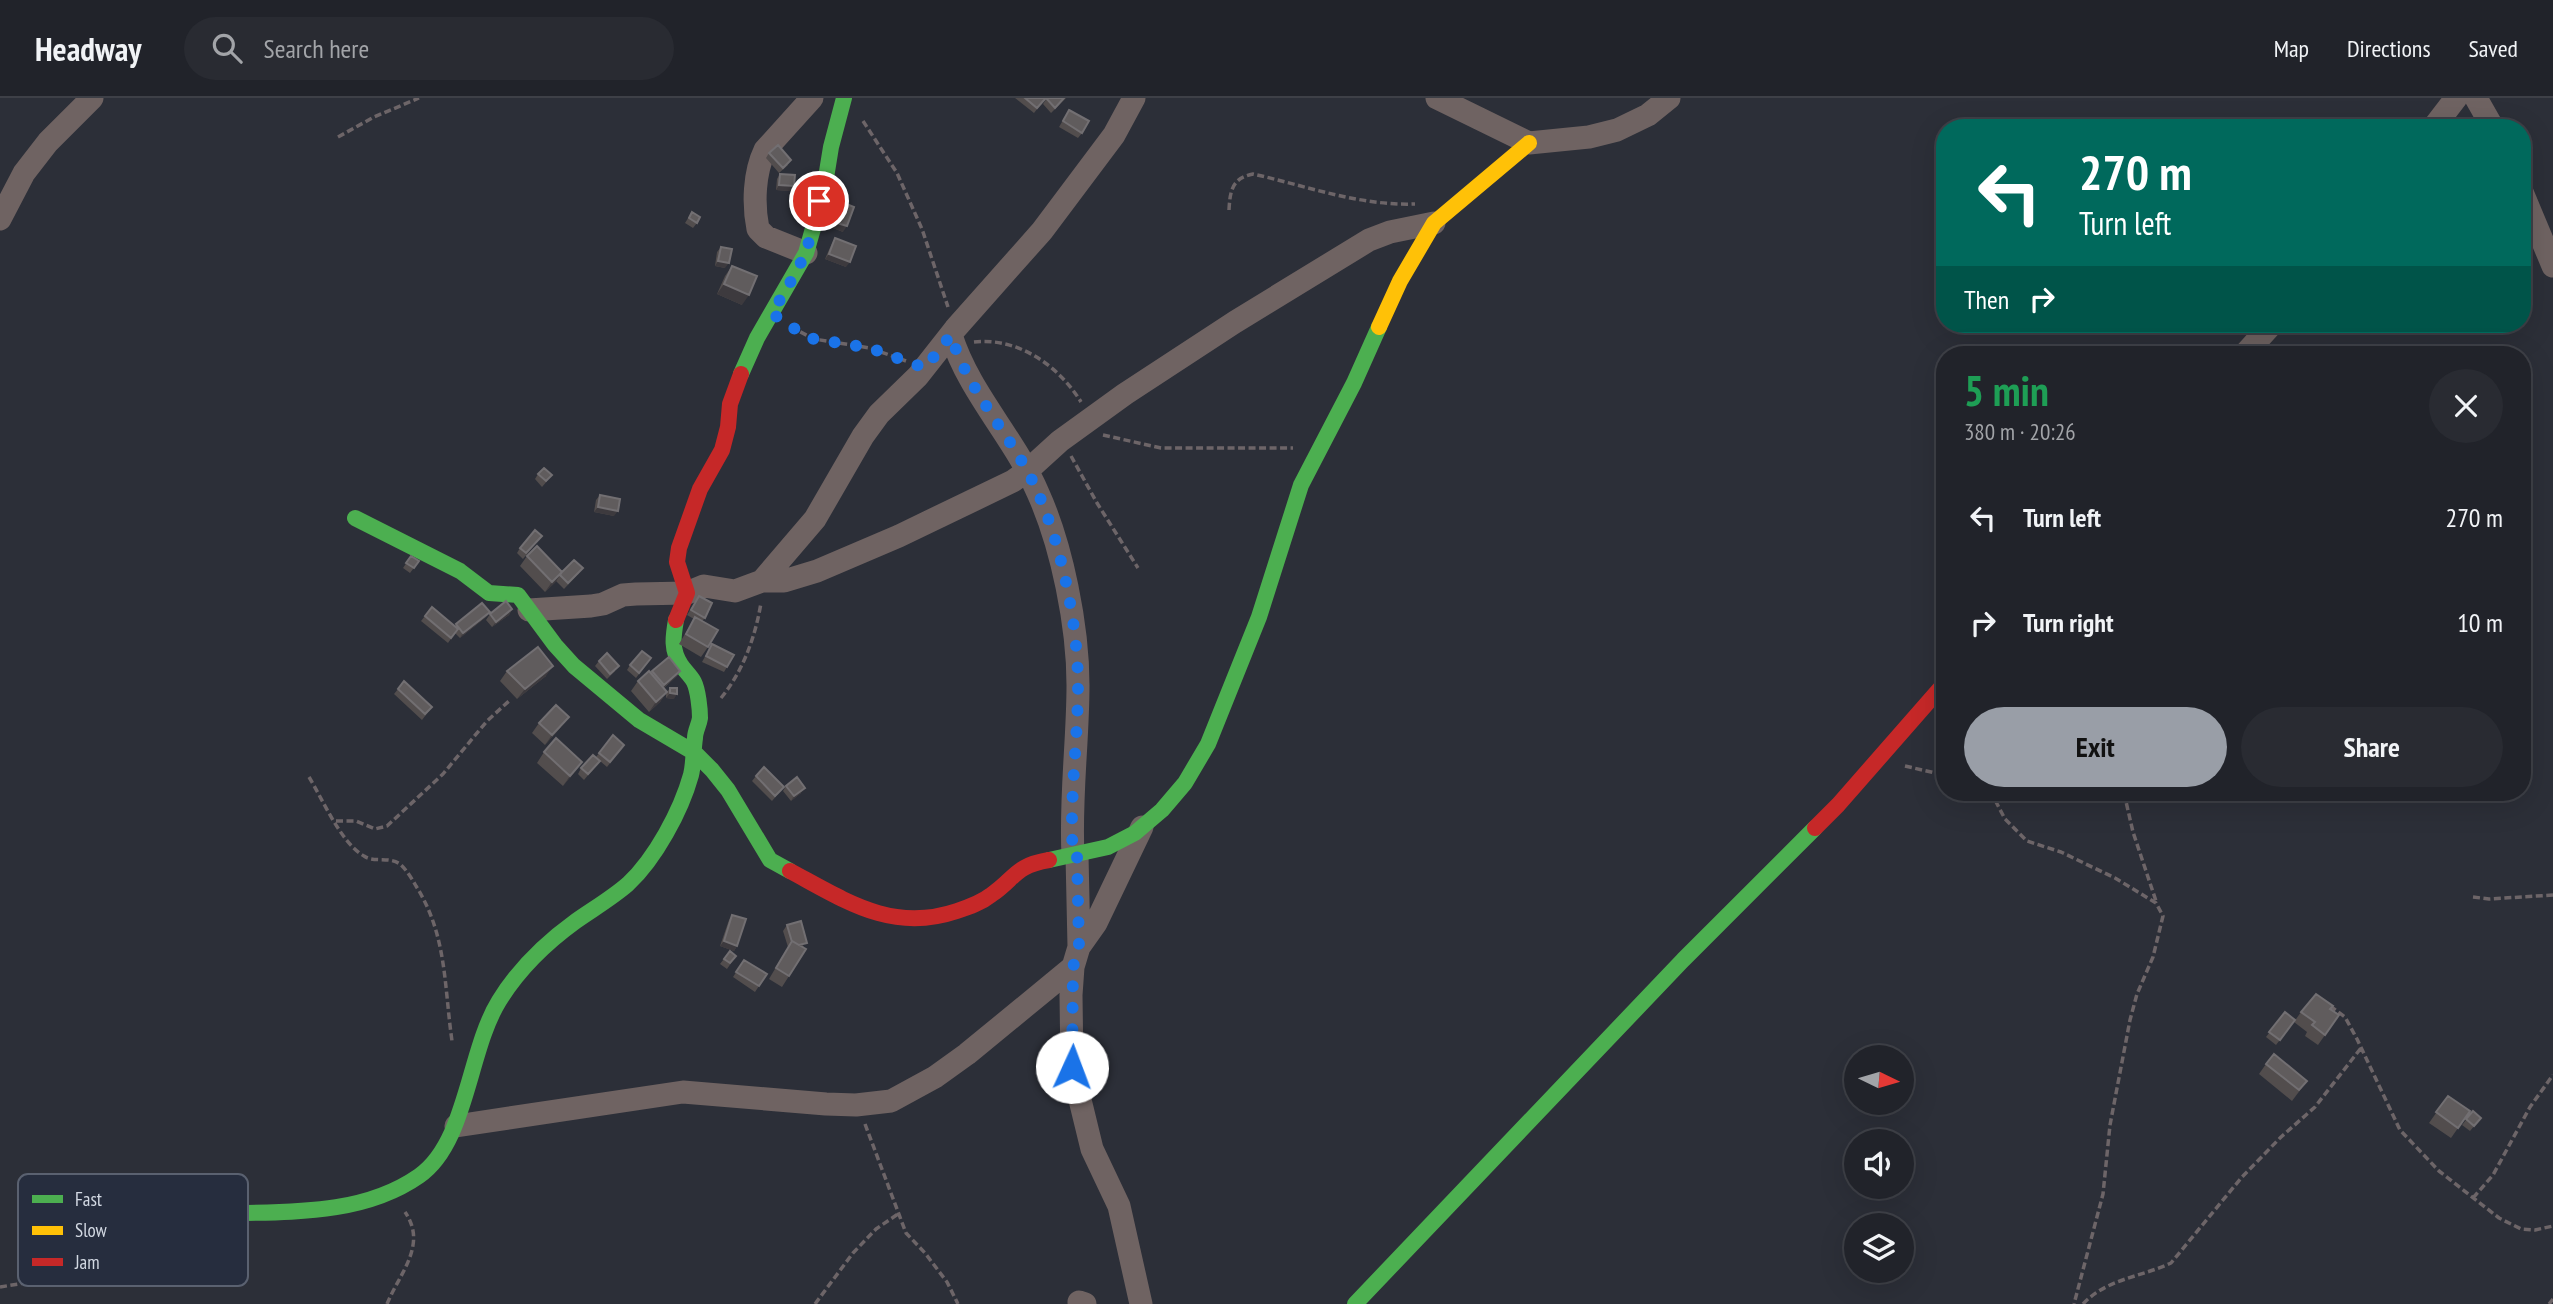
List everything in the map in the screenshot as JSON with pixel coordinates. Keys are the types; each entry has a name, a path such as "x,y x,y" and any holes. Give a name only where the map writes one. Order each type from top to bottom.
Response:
{"street":[{"path":"0,219 24,173 48,142 92,98"},
{"path":"806,253 766,237 758,229 755,198 760,160 765,150 812,98"},
{"path":"1437,98 1530,143 1589,137 1617,131 1648,115 1669,98"},
{"path":"2440,119 2456,98"},
{"path":"2476,98 2488,119"},
{"path":"248,1213 315,1211 383,1197 405,1186 436,1162 447,1149 456,1126 473,1060 495,1007 524,969 562,933 633,879 645,865 684,797 695,753 695,727 700,721 695,683 679,662 672,645 677,615 687,593 677,562 679,548 700,489 722,450 730,404 737,384 757,338 806,253 824,190 843,100"},
{"path":"764,581 815,519 863,436 879,414 925,368 1065,202 1114,135 1125,103"},
{"path":"355,518 460,571 489,593 515,594 555,645 588,678 639,720 695,753 728,790 771,860 835,895 878,914 915,920 945,915 972,906 992,895 1015,872 1030,863 1108,847 1142,827 1162,810 1185,783 1208,744 1259,617 1301,485 1354,383 1400,281 1434,223 1530,143"},
{"path":"2531,213 2553,265"},
{"path":"529,610 591,606 624,595 687,593 704,586 735,591 764,581 784,581 817,570 933,520 1003,485 1027,471 1075,430 1235,322 1369,240 1390,232 1434,223"},
{"path":"2252,346 2264,333"},
{"path":"953,336 971,382 1039,493 1052,530 1072,616 1078,684 1072,810 1076,957 1072,1067 1091,1149 1119,1206 1141,1304"},
{"path":"1355,1304 1674,970 1838,805 1936,693"},
{"path":"456,1126 683,1092 856,1105 891,1101 935,1077 967,1054 1076,957 1096,923 1142,827"}],"path":[{"path":"338,137 374,117 419,98"},
{"path":"843,100 859,117 897,173 935,264 953,336 1001,344 1034,354 1054,369 1075,392 1072,457 1138,568"},
{"path":"1229,210 1230,192 1236,181 1253,174 1353,199 1393,205 1419,204"},
{"path":"771,313 814,339 870,348 925,368"},
{"path":"1075,430 1161,448 1319,447"},
{"path":"700,721 724,694 742,667 756,628 764,581"},
{"path":"336,821 356,821 375,829 387,825 443,774 487,721 509,701"},
{"path":"1878,759 1936,773"},
{"path":"309,777 345,839 362,856 400,864 427,903 437,929 444,960 453,1045"},
{"path":"1993,801 2005,819 2027,841 2090,866 2156,903"},
{"path":"2074,1304 2103,1194 2110,1125 2130,1020 2137,994 2153,957 2164,916 2156,903 2126,801"},
{"path":"2473,897 2489,899 2553,895"},
{"path":"2327,1003 2345,1017 2400,1130 2439,1171 2498,1217 2521,1229 2535,1230 2553,1226"},
{"path":"2083,1304 2114,1282 2171,1263 2242,1177 2315,1107 2361,1048"},
{"path":"2473,1198 2493,1175 2530,1107 2553,1074"},
{"path":"856,1105 906,1233 940,1272 958,1304"},
{"path":"387,1304 412,1256 413,1229 403,1205 405,1186"},
{"path":"815,1304 852,1253 876,1229 898,1214"},
{"path":"0,1287 18,1284"},
{"path":"2549,1304 2553,1299"}],"building":[{"path":"1025,98 1044,98 1045,99 1037,108"},
{"path":"1046,98 1064,98 1055,108"},
{"path":"1069,110 1089,121 1082,133 1063,121"},
{"path":"778,145 791,160 783,168 769,153"},
{"path":"780,174 795,175 794,186 779,185"},
{"path":"844,203 854,207 847,226 837,223"},
{"path":"692,212 700,217 697,223 689,218"},
{"path":"835,238 856,246 850,262 829,254"},
{"path":"721,247 732,249 729,263 718,261"},
{"path":"732,266 757,276 749,295 724,284"},
{"path":"544,468 552,475 546,481 538,474"},
{"path":"600,495 620,499 618,511 598,507"},
{"path":"535,530 542,536 526,553 520,548"},
{"path":"537,546 562,572 552,582 527,556"},
{"path":"411,556 419,561 414,568 406,563"},
{"path":"574,560 583,568 568,583 560,575"},
{"path":"699,596 712,603 705,618 691,610"},
{"path":"506,601 512,609 496,622 490,614"},
{"path":"482,603 490,612 463,633 456,624"},
{"path":"432,607 458,629 451,638 425,616"},
{"path":"695,617 718,630 708,647 686,634"},
{"path":"712,644 734,655 727,667 706,656"},
{"path":"538,647 553,666 525,689 507,671"},
{"path":"642,651 651,658 639,673 630,665"},
{"path":"607,653 619,666 610,674 599,661"},
{"path":"669,657 680,671 664,685 652,671"},
{"path":"649,671 667,692 656,702 638,681"},
{"path":"404,681 432,707 425,714 398,689"},
{"path":"670,688 677,688 677,694 670,693"},
{"path":"556,705 569,717 552,735 539,723"},
{"path":"613,735 624,745 610,762 599,753"},
{"path":"556,738 582,762 570,776 544,752"},
{"path":"593,755 600,761 588,774 581,768"},
{"path":"764,767 784,787 775,796 756,776"},
{"path":"797,777 805,788 794,796 786,786"},
{"path":"732,915 746,919 737,946 724,941"},
{"path":"801,921 807,943 799,945 792,942 787,925"},
{"path":"792,941 806,949 789,976 776,968"},
{"path":"730,951 736,956 730,963 724,959"},
{"path":"744,960 767,974 759,986 736,972"},
{"path":"2316,994 2333,1006 2330,1009 2339,1015 2325,1035 2312,1025 2315,1022 2301,1012"},
{"path":"2285,1012 2295,1020 2280,1040 2269,1032"},
{"path":"2274,1054 2307,1081 2299,1090 2266,1064"},
{"path":"2448,1096 2470,1111 2458,1128 2436,1112"},
{"path":"2473,1111 2481,1118 2474,1126 2466,1119"}],"traffic: fast":[{"path":"741,374 757,338 806,253 824,190 831,147 844,98"},
{"path":"1049,860 1108,847 1135,833 1162,810 1185,783 1208,744 1259,617 1301,485 1354,383 1379,327"},
{"path":"355,518 460,571 489,593 518,595 574,666 639,720 695,753 712,770 728,790 770,860 790,871"},
{"path":"248,1213 291,1212 358,1203 400,1188 419,1176 435,1161 457,1119 480,1045 499,1001 524,968 554,938 622,889 638,874 666,834 681,804 693,766 695,735 700,714 695,685 674,649 676,620"},
{"path":"1355,1304 1683,960 1815,828"}],"traffic: slow":[{"path":"1379,327 1400,281 1434,223 1529,143"}],"traffic: jam":[{"path":"676,620 687,593 677,562 679,548 700,489 722,450 730,404 741,374"},
{"path":"1815,828 1936,693"},
{"path":"790,871 850,903 890,916 911,918 933,917 975,904 987,898 1022,869 1049,860"}],"route":[{"path":"819,201 806,253 771,313 814,339 879,350 925,368 951,335 971,382 1002,427 1039,493 1052,530 1072,616 1078,684 1072,810 1073,855 1077,855 1079,872 1079,947 1073,967 1071,995 1072,1067"}]}
